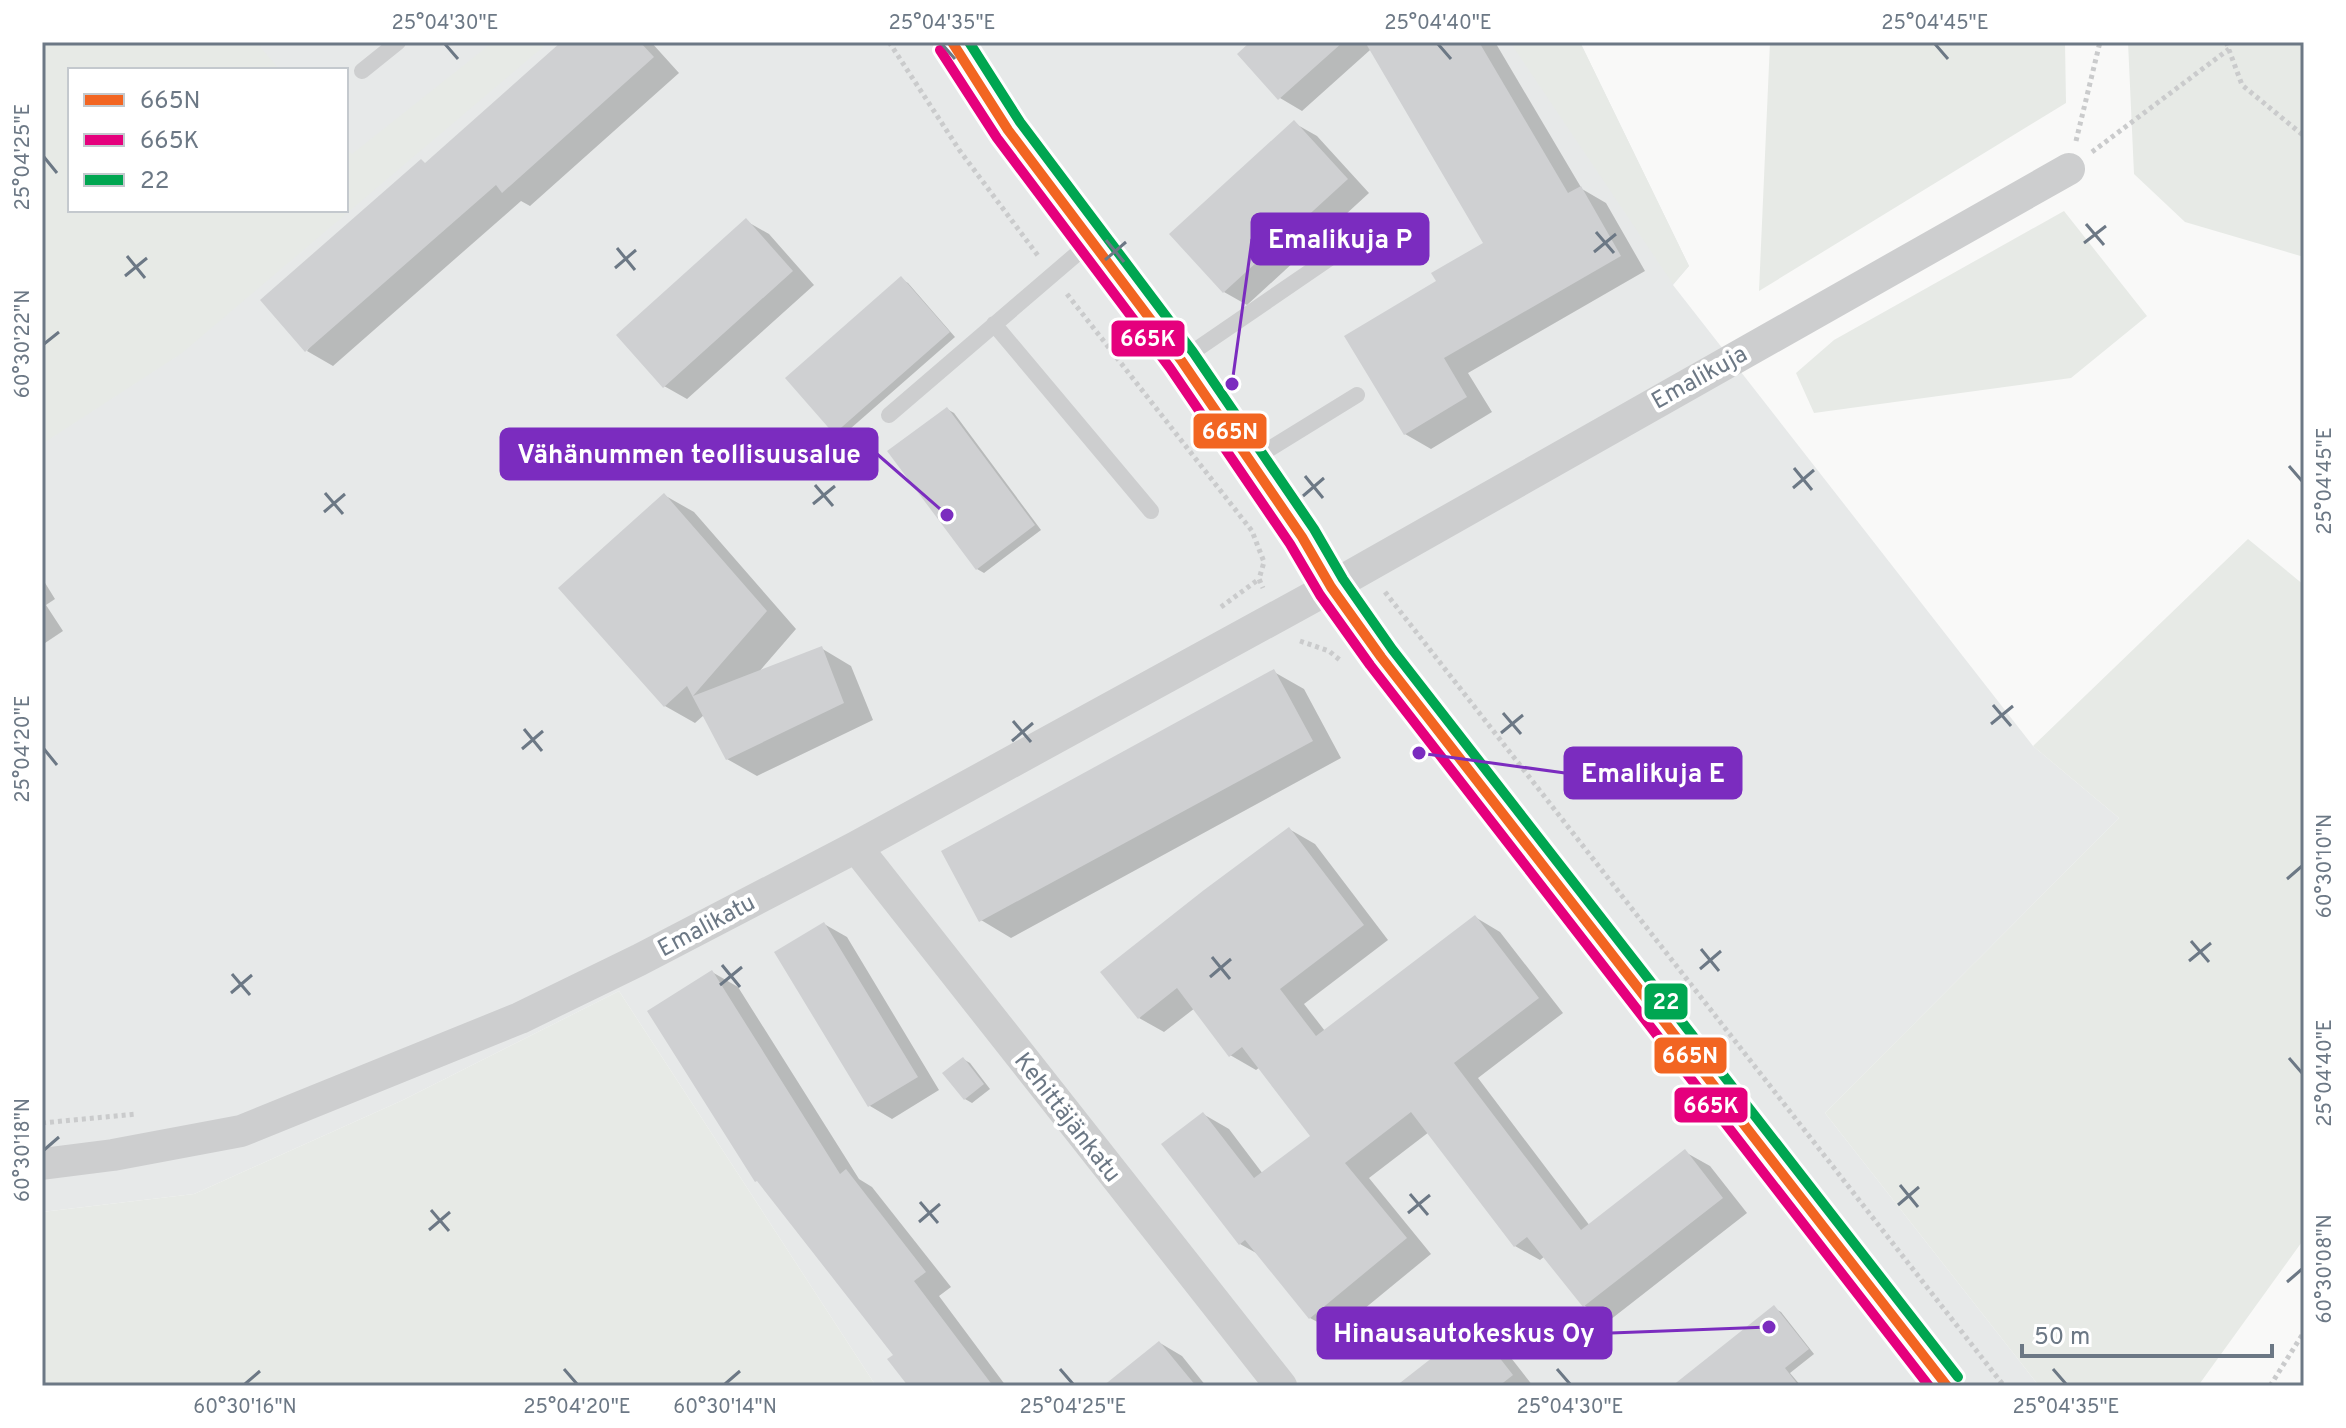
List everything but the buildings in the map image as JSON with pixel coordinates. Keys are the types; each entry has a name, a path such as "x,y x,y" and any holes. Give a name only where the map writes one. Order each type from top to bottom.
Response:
{"street":[{"path":"952,42 1008,130 1181,360 1381,657 1947,1386"},
{"name":"Emalikuja","path":"1331,587 2069,169"},
{"name":"Emalikatu","path":"43,1163 113,1155 241,1131 520,1018 856,847 1331,587"},
{"name":"Kehittäjänkatu","path":"856,847 1281,1386"}],"lane":[{"path":"362,71 398,42"},
{"path":"1181,360 1384,221"},
{"path":"889,415 1093,240"},
{"path":"994,324 1151,511"},
{"path":"1250,461 1357,395"}],"path":[{"path":"2069,169 2100,42"},
{"path":"2226,42 2242,85 2304,136"},
{"path":"2069,169 2229,49"},
{"path":"1365,566 2004,1386"},
{"path":"1209,613 1259,579"},
{"path":"42,1123 150,1113"},
{"path":"2270,1386 2304,1332"}],"shaded area":[{"path":"42,42 1580,42 1689,266 1673,285 2033,746 2119,818 1825,1113 2039,1386 876,1386 619,991 403,1100 194,1194 42,1212"},
{"path":"42,42 256,42 278,68 68,68 68,212 348,212 348,150 352,154 493,42 549,42 182,353 42,444"},
{"path":"1510,42 1580,42 1689,266 1673,284"},
{"path":"1770,42 2065,42 2066,103 1759,291"},
{"path":"2128,42 2304,42 2304,257 2185,222 2134,174"},
{"path":"2064,211 2147,316 2071,378 1814,413 1796,373 1834,340"},
{"path":"2248,539 2304,585 2304,1239 2198,1386 2039,1386 1825,1113 2119,818 2033,746"},
{"path":"619,991 876,1386 42,1386 42,1212 194,1194 403,1100"}],"transit line":[{"name":"665N","path":"952,42 1008,130 1181,360 1381,657 1947,1386"},
{"name":"22","path":"969,42 1020,122 1193,352 1392,649 1958,1377"},
{"name":"665K","path":"940,50 997,138 1170,368 1370,665 1929,1386"}],"place":[{"name":"Emalikuja P","path":"1232,384"},
{"name":"Vähänummen teollisuusalue","path":"947,515"},
{"name":"Emalikuja E","path":"1419,753"},
{"name":"Hinausautokeskus Oy","path":"1769,1327"}]}
